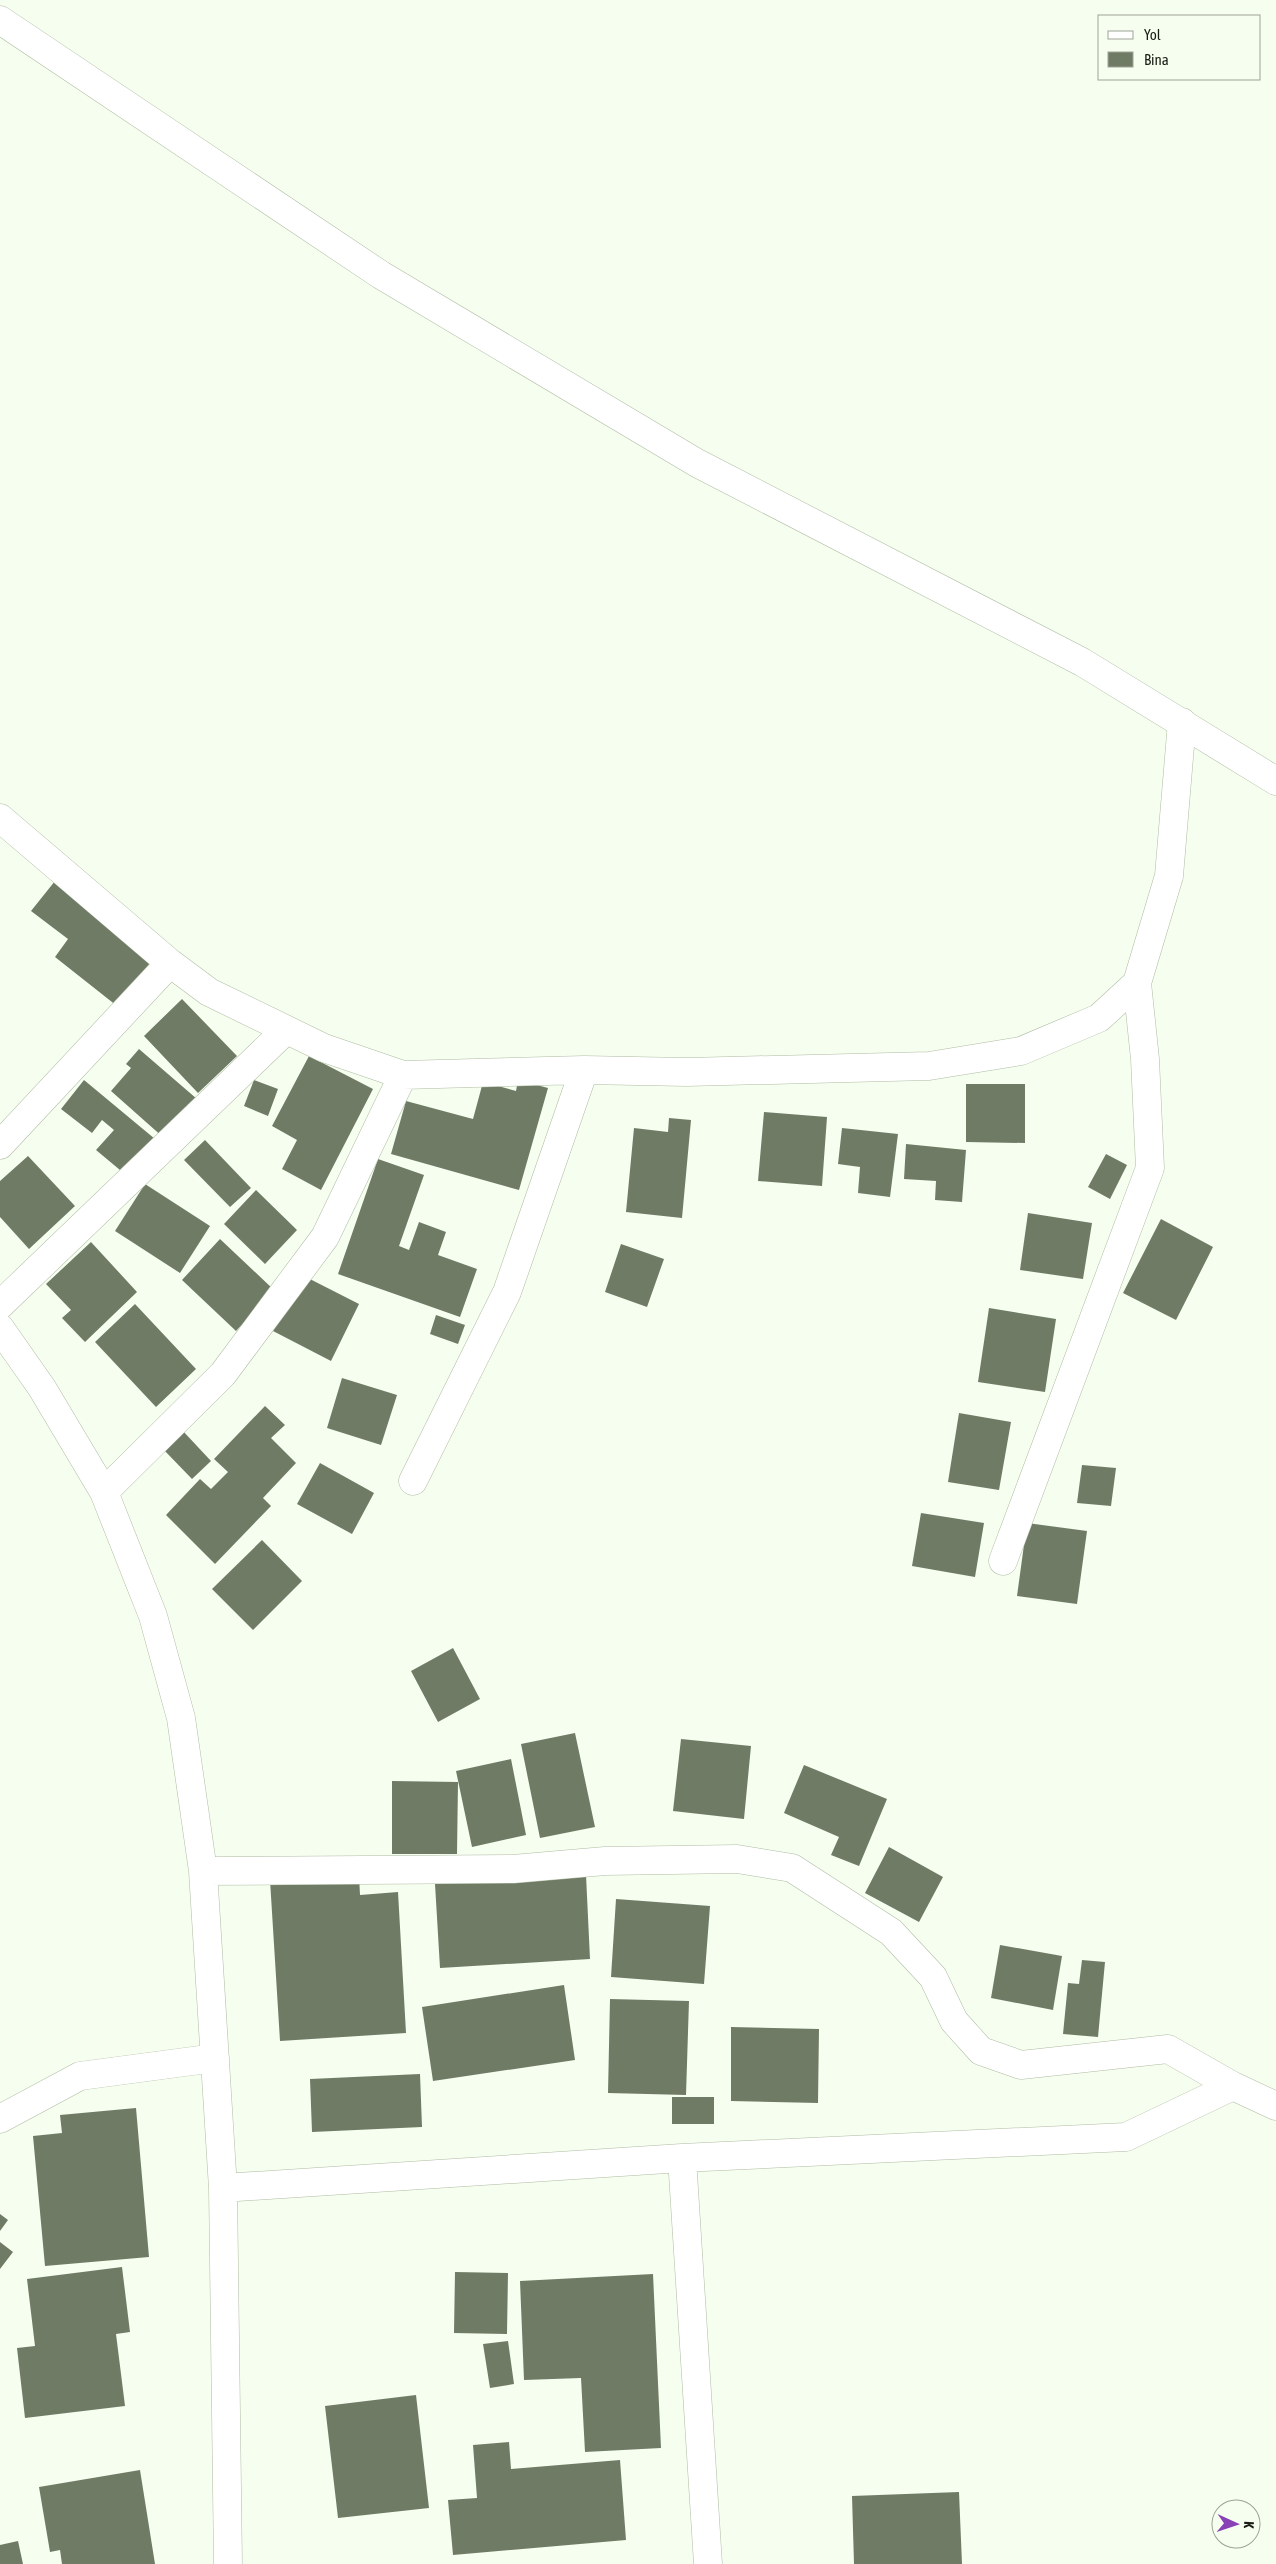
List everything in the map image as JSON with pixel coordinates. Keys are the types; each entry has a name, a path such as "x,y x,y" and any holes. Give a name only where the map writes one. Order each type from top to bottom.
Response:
{"street":[{"path":"0,20 381,275 697,463 1082,662 1276,781"},
{"path":"1003,1561 1150,1168 1145,1059 1137,983 1169,876 1182,722"},
{"path":"0,818 170,963 209,992 324,1048 404,1074 584,1070 687,1072 929,1066 1022,1051 1099,1018 1137,983"},
{"path":"0,1145 170,963"},
{"path":"0,1305 286,1030"},
{"path":"414,1482 507,1292 584,1070"},
{"path":"104,1492 224,1374 325,1237 404,1074"},
{"path":"0,1328 42,1388 104,1492 153,1616 180,1718 203,1871 224,2188 228,2564"},
{"path":"203,1871 513,1869 605,1860 736,1859 792,1868 891,1932 933,1977 954,2021 981,2051 1021,2065 1168,2048 1232,2086 1276,2106"},
{"path":"0,2119 80,2076 215,2058"},
{"path":"224,2188 682,2158 1126,2138 1232,2086"},
{"path":"682,2158 708,2564"}],"building":[{"path":"55,881 154,958 117,1006 55,957 68,939 31,911"},
{"path":"182,999 237,1056 198,1093 144,1036"},
{"path":"139,1049 197,1099 164,1138 111,1091 131,1068 126,1064"},
{"path":"309,1056 373,1089 321,1190 282,1169 297,1140 272,1126"},
{"path":"84,1080 155,1139 126,1175 96,1150 114,1130 102,1120 92,1133 61,1109"},
{"path":"254,1080 278,1089 268,1116 244,1106"},
{"path":"518,1080 548,1088 519,1190 391,1154 406,1101 473,1119 483,1082 516,1091"},
{"path":"966,1084 1025,1084 1025,1143 966,1142"},
{"path":"764,1112 827,1117 822,1186 758,1181"},
{"path":"669,1118 691,1120 682,1218 626,1212 634,1128 668,1132"},
{"path":"842,1128 898,1134 890,1197 858,1193 860,1167 838,1164"},
{"path":"205,1140 251,1188 230,1207 184,1160"},
{"path":"906,1144 966,1150 962,1202 935,1200 936,1181 904,1179"},
{"path":"1106,1154 1127,1165 1110,1199 1088,1187"},
{"path":"28,1156 75,1206 29,1249 0,1217 0,1181"},
{"path":"378,1159 424,1175 399,1246 409,1250 419,1222 446,1232 438,1255 477,1269 460,1317 338,1274"},
{"path":"145,1184 210,1226 180,1273 115,1231"},
{"path":"256,1190 297,1230 265,1264 224,1224"},
{"path":"1028,1213 1092,1223 1083,1279 1020,1270"},
{"path":"1161,1219 1213,1247 1176,1320 1123,1293"},
{"path":"220,1239 274,1290 236,1331 182,1280"},
{"path":"91,1242 137,1292 85,1342 62,1318 71,1310 46,1284"},
{"path":"621,1244 664,1259 647,1307 605,1292"},
{"path":"302,1275 359,1304 331,1361 273,1331"},
{"path":"135,1304 196,1369 156,1407 95,1342"},
{"path":"989,1308 1056,1319 1045,1392 978,1382"},
{"path":"436,1315 465,1325 458,1344 430,1334"},
{"path":"342,1378 397,1395 381,1445 327,1428"},
{"path":"265,1406 285,1425 271,1438 296,1463 263,1498 271,1506 215,1564 166,1515 200,1479 211,1489 228,1472 214,1459"},
{"path":"959,1413 1011,1422 999,1490 948,1482"},
{"path":"182,1430 211,1461 192,1479 163,1449"},
{"path":"320,1463 374,1493 352,1534 297,1504"},
{"path":"1082,1465 1116,1468 1111,1506 1077,1503"},
{"path":"921,1513 984,1523 975,1577 912,1566"},
{"path":"1027,1523 1087,1531 1077,1604 1017,1596"},
{"path":"262,1540 302,1581 253,1630 212,1589"},
{"path":"453,1648 480,1699 438,1722 411,1671"},
{"path":"575,1733 595,1827 540,1838 521,1744"},
{"path":"681,1739 751,1746 744,1819 673,1811"},
{"path":"511,1759 526,1835 472,1847 456,1771"},
{"path":"804,1765 887,1799 859,1866 831,1855 839,1837 784,1813"},
{"path":"392,1781 458,1782 457,1854 392,1854"},
{"path":"889,1847 943,1877 919,1922 865,1893"},
{"path":"359,1875 360,1895 398,1892 406,2033 280,2041 270,1880"},
{"path":"586,1875 590,1959 440,1968 435,1884"},
{"path":"616,1899 710,1906 704,1984 611,1977"},
{"path":"1000,1945 1062,1956 1053,2010 991,1998"},
{"path":"1082,1960 1105,1962 1098,2037 1063,2034 1068,1983 1079,1984"},
{"path":"564,1985 575,2060 433,2081 422,2007"},
{"path":"610,1999 689,2001 686,2095 608,2093"},
{"path":"731,2027 819,2029 818,2103 731,2101"},
{"path":"420,2074 422,2127 312,2132 310,2079"},
{"path":"672,2097 714,2097 714,2124 672,2124"},
{"path":"136,2108 149,2257 45,2266 33,2136 62,2133 60,2115"},
{"path":"0,2214 8,2220 0,2231"},
{"path":"0,2242 13,2252 0,2269"},
{"path":"122,2267 130,2332 116,2334 125,2406 25,2418 17,2348 35,2346 27,2279"},
{"path":"455,2272 508,2273 507,2334 454,2333"},
{"path":"653,2274 661,2448 585,2452 581,2378 524,2380 520,2281"},
{"path":"508,2341 514,2384 490,2388 483,2344"},
{"path":"416,2395 429,2508 338,2518 325,2406"},
{"path":"509,2442 511,2469 620,2460 626,2540 453,2555 448,2500 477,2498 473,2445"},
{"path":"140,2470 155,2564 62,2564 60,2550 50,2552 39,2487"},
{"path":"959,2492 962,2564 854,2564 852,2496"},
{"path":"18,2541 23,2564 0,2564 0,2545"}]}
